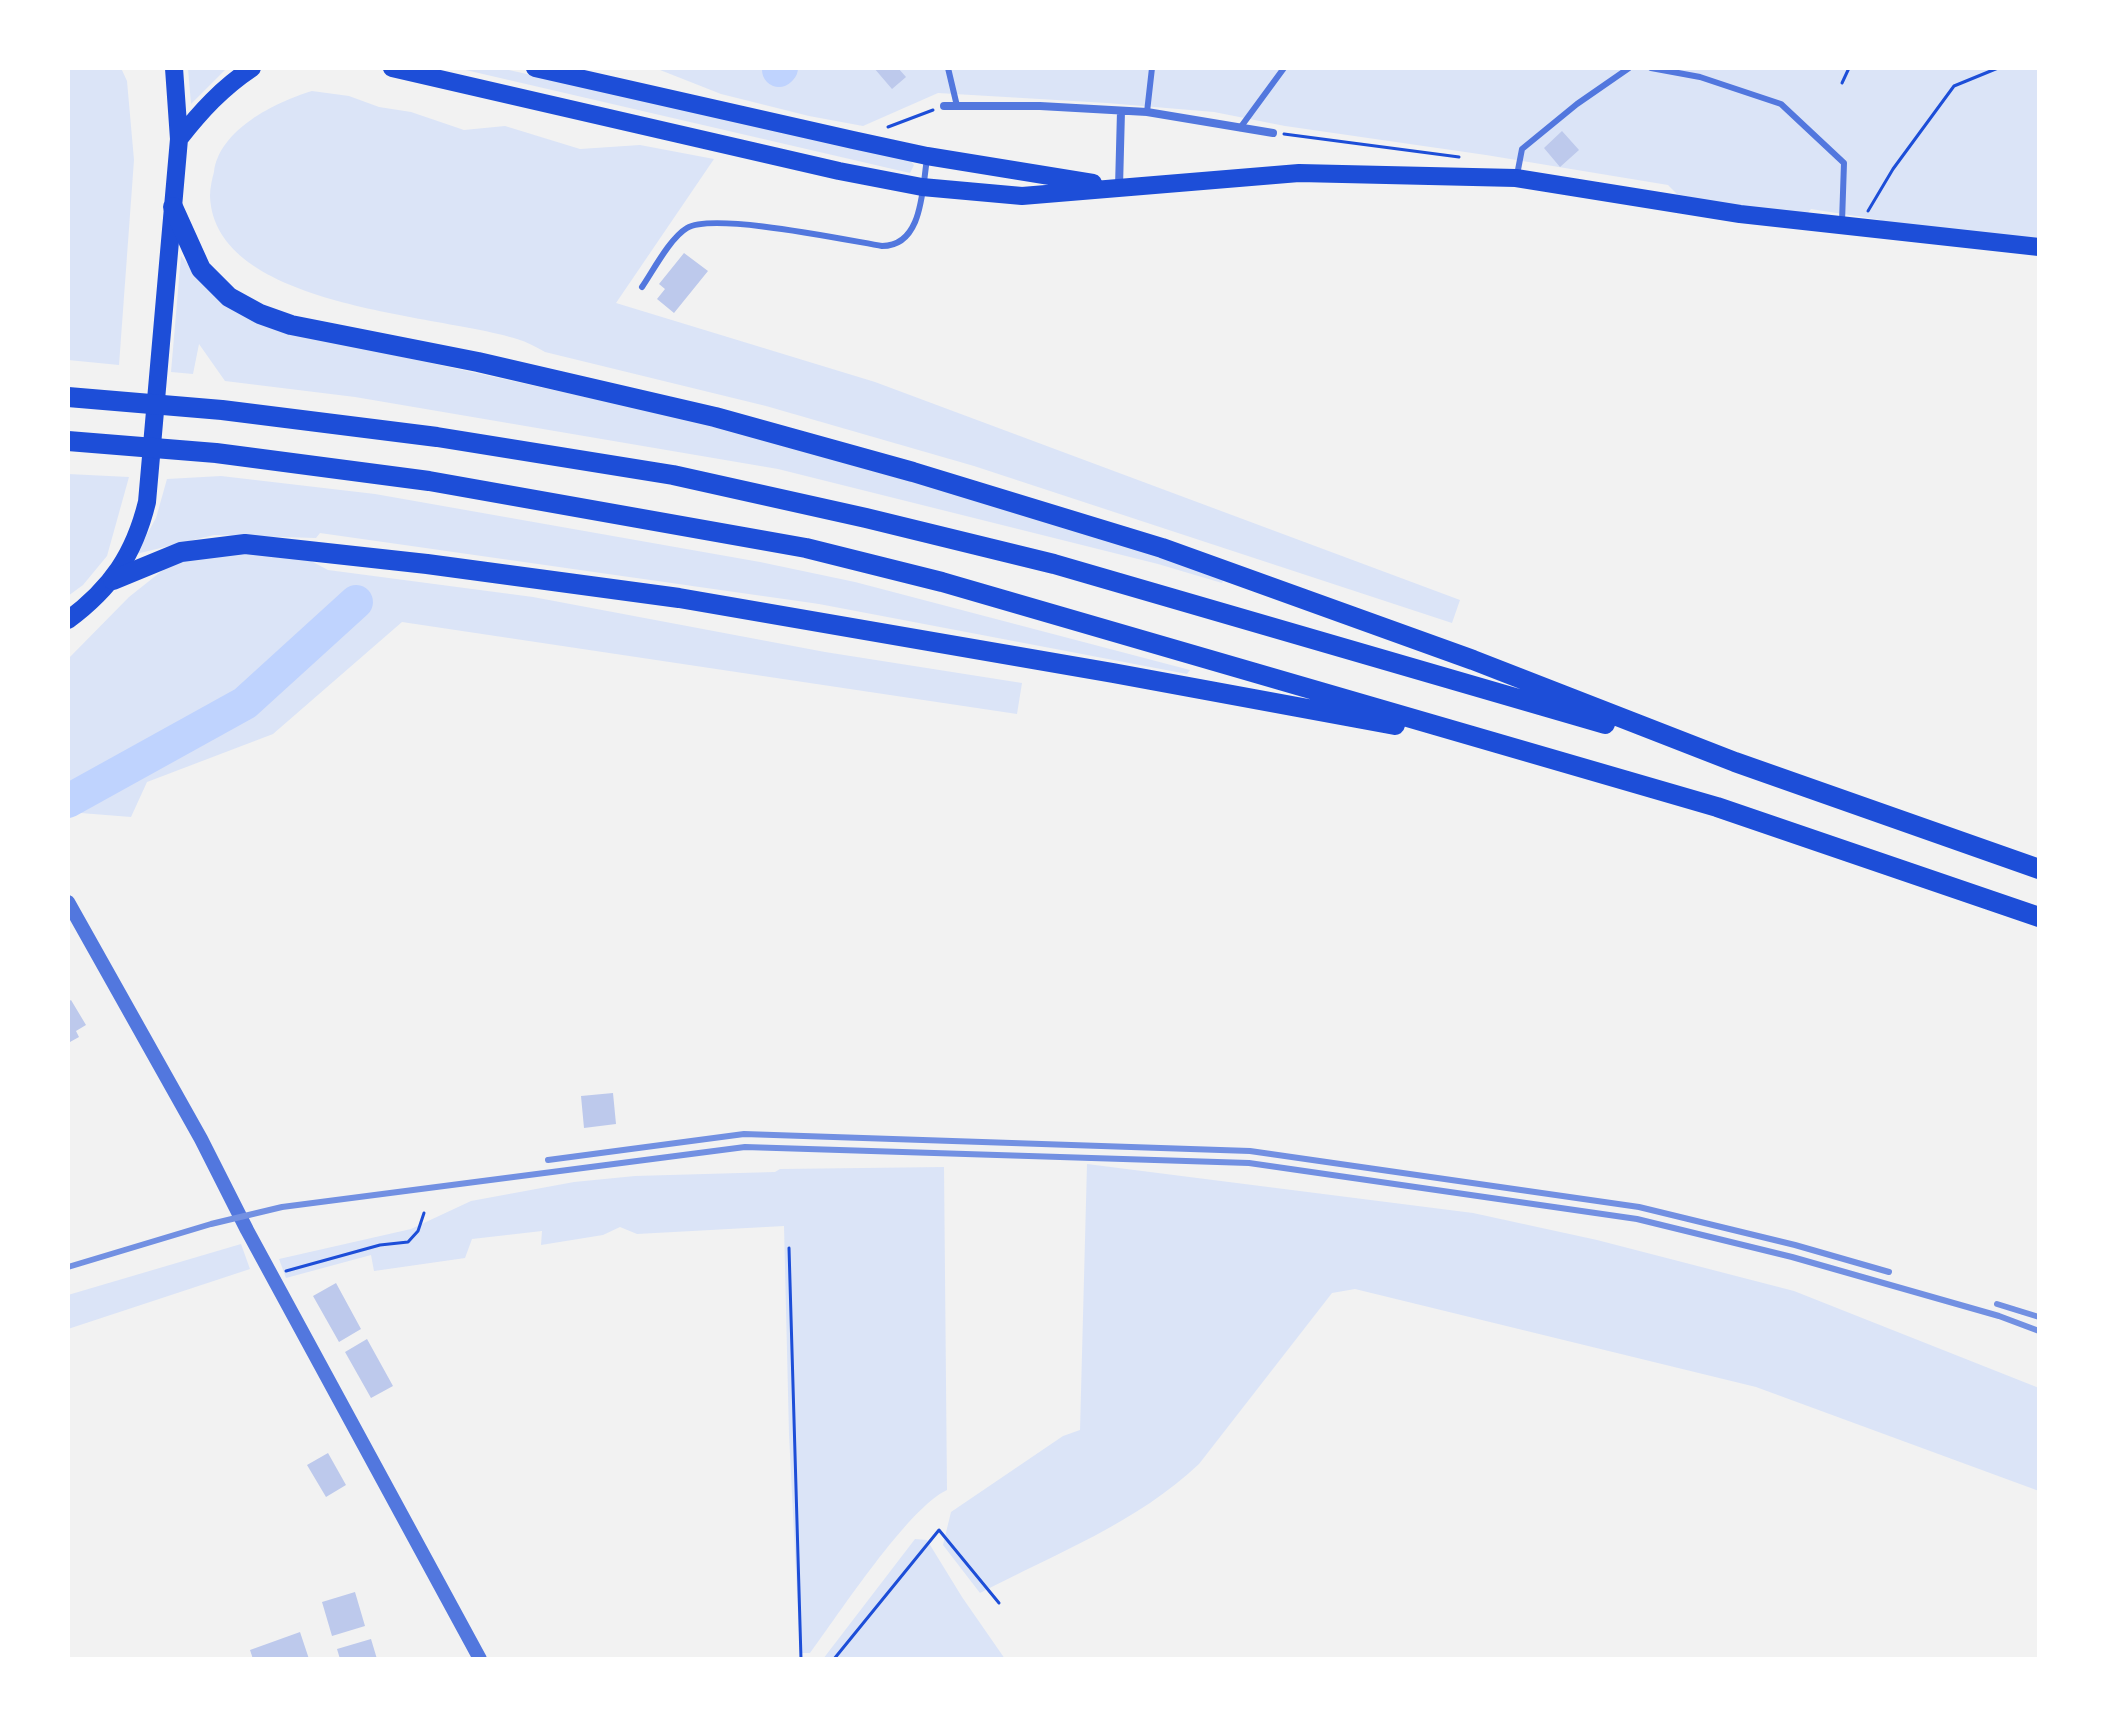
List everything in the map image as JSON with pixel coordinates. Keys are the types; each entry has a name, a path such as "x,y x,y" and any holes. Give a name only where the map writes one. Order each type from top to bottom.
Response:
{"highway":[{"path":"68,620 113,580 142,523 147,502 179,139 174,68"},
{"path":"179,139 205,106 229,83 252,68"},
{"path":"535,68 927,156 1119,187"},
{"path":"402,69 839,171 922,187 1022,196 1299,173 1516,178 1740,214 2039,247"},
{"path":"173,207 201,269 229,297 260,314 291,325 478,362 715,417 927,476 1162,548 1473,660 1735,762 2039,869"},
{"path":"68,397 222,410 437,437 673,475 1054,564 1735,762"},
{"path":"68,441 216,453 429,481 806,548 942,582 1717,807 2039,917"},
{"path":"113,580 181,552 245,544 427,564 695,601 1113,673 1509,746"}],"street":[{"path":"944,106 1040,106 1147,112 1273,133"},
{"path":"1119,187 1121,111"},
{"path":"68,902 221,1175 271,1275 480,1659"}],"lane":[{"path":"948,68 957,106"},
{"path":"1147,112 1152,68"},
{"path":"1240,128 1284,68"},
{"path":"1516,178 1522,149 1577,104 1629,68"},
{"path":"1651,68 1700,77 1781,104 1844,163 1848,227"},
{"path":"642,287 674,241 686,228 697,224 725,222 882,246 901,242 912,229 927,156"}],"path":[{"path":"1842,83 1849,68"},
{"path":"1848,227 1872,207 1893,169 1954,86 1998,68"},
{"path":"853,140 944,106"},
{"path":"1273,133 1466,158"},
{"path":"271,1275 380,1245 408,1242 418,1231 424,1213"},
{"path":"789,1248 801,1659"},
{"path":"834,1659 939,1530 999,1603"}],"shaded area":[{"path":"68,68 121,68 127,81 134,160 119,365 68,360"},
{"path":"188,68 227,68 191,104"},
{"path":"457,68 500,68 910,160 914,165 910,173"},
{"path":"655,68 2039,68 2039,240 1882,224 1881,220 1811,209 1807,214 1743,209 1677,194 1668,185 1285,126 1214,112 938,93 863,126 721,94"},
{"path":"312,91 349,96 464,130 505,126 580,149 640,145 714,159 616,303 875,382 1460,600 1452,623 974,466 766,406 545,352 517,339 387,313 289,284 249,262 221,234 210,190 218,157 237,131 266,110"},
{"path":"181,256 202,281 362,348 691,420 1013,510 1224,578 1222,583 1158,564 778,469 355,397 225,381 199,344 193,374 171,372"},
{"path":"68,474 129,477 107,556 83,585 68,596"},
{"path":"221,476 375,494 760,562 855,582 1190,670 1187,674 819,604 320,533 316,538 214,535 136,554 156,518 167,479"},
{"path":"260,553 311,561 328,570 533,597 825,652 1022,683 1017,714 402,622 273,734 147,782 131,817 68,812 68,659 129,597 173,562"},
{"path":"1087,1164 1473,1213 1597,1240 1794,1291 2039,1388 2039,1491 1756,1387 1355,1289 1332,1293 1199,1464 1175,1485 1095,1536 980,1593 943,1545 951,1512 1063,1436 1080,1430"},
{"path":"944,1167 947,1490 931,1501 894,1539 810,1653 800,1653 789,1434 784,1226 637,1234 620,1227 603,1235 541,1245 542,1231 472,1239 465,1258 374,1271 371,1255 286,1278 279,1259 411,1229 471,1201 574,1182 635,1176 775,1172 780,1169"},
{"path":"241,1244 250,1269 68,1329 68,1295"},
{"path":"915,1539 927,1540 1005,1659 823,1659"}],"building":[{"path":"874,68 898,68 906,77 892,89"},
{"path":"1562,131 1579,150 1560,167 1544,148"},
{"path":"684,253 708,271 674,313 657,299 665,289 659,284"},
{"path":"71,1000 86,1025 76,1031 79,1037 70,1042 68,1002"},
{"path":"613,1093 616,1124 584,1128 581,1096"},
{"path":"336,1283 361,1329 339,1342 313,1296"},
{"path":"367,1339 393,1386 371,1398 345,1352"},
{"path":"328,1453 346,1485 326,1497 307,1465"},
{"path":"355,1592 365,1626 332,1636 322,1602"},
{"path":"300,1632 309,1659 253,1659 250,1650"},
{"path":"371,1639 377,1659 340,1659 337,1649"}],"waterway":[{"path":"68,801 245,703 356,602"}],"railway":[{"path":"548,1160 744,1134 1250,1151 1639,1207 1795,1245 1889,1272"},
{"path":"68,1267 211,1224 282,1207 745,1147 1249,1163 1637,1219 1792,1257 1999,1316 2039,1331"},
{"path":"1997,1304 2039,1317"}]}
